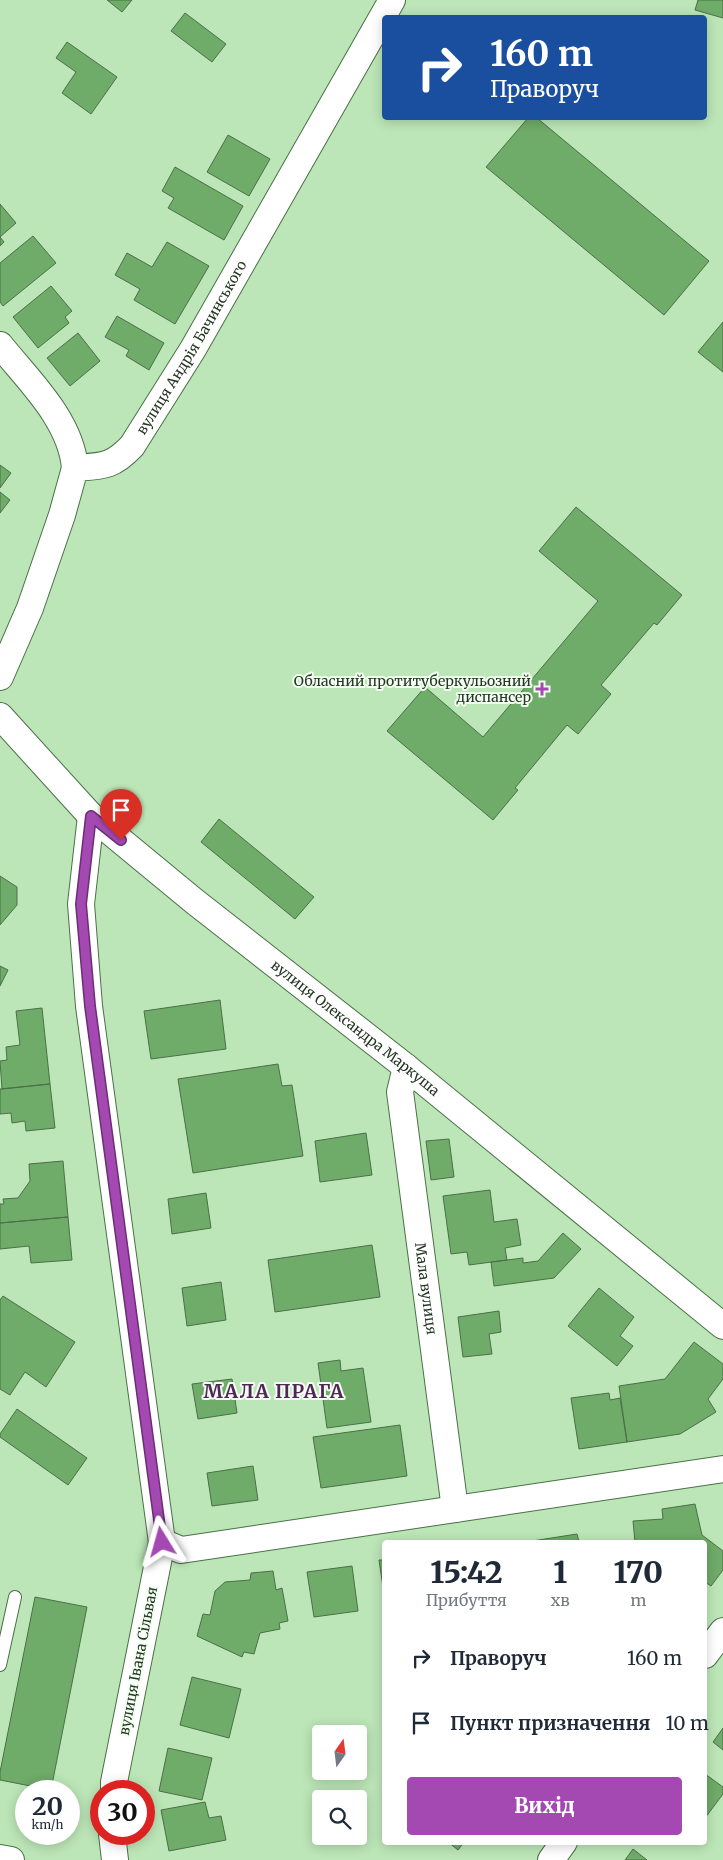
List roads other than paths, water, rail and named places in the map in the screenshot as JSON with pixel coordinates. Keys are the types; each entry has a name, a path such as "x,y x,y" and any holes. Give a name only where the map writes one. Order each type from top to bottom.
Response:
{"street":[{"name":"вулиця Андрія Бачинського","path":"383,15 392,0"},
{"name":"вулиця Андрія Бачинського","path":"75,468 108,465 122,456 132,446 193,349 382,18"},
{"path":"0,345 47,403 68,436 74,451 75,468 62,515 30,608 0,677"},
{"name":"вулиця Олександра Маркуша","path":"0,716 91,816 194,901 406,1067 723,1326"},
{"name":"вулиця Івана Сільвая","path":"91,816 81,904 90,1006 162,1542 114,1780"},
{"name":"Мала вулиця","path":"406,1067 400,1092 455,1509"},
{"path":"162,1542 181,1550 723,1469"},
{"path":"707,1652 723,1632"},
{"path":"113,1845 115,1860"},
{"path":"551,1860 562,1845"},
{"path":"0,1858 11,1860"}],"lane":[{"path":"0,1665 15,1598"}],"place":[{"name":"Обласний протитуберкульозний диспансер","path":"542,689"}],"district":[{"name":"МАЛА ПРАГА","path":"274,1391"}]}
